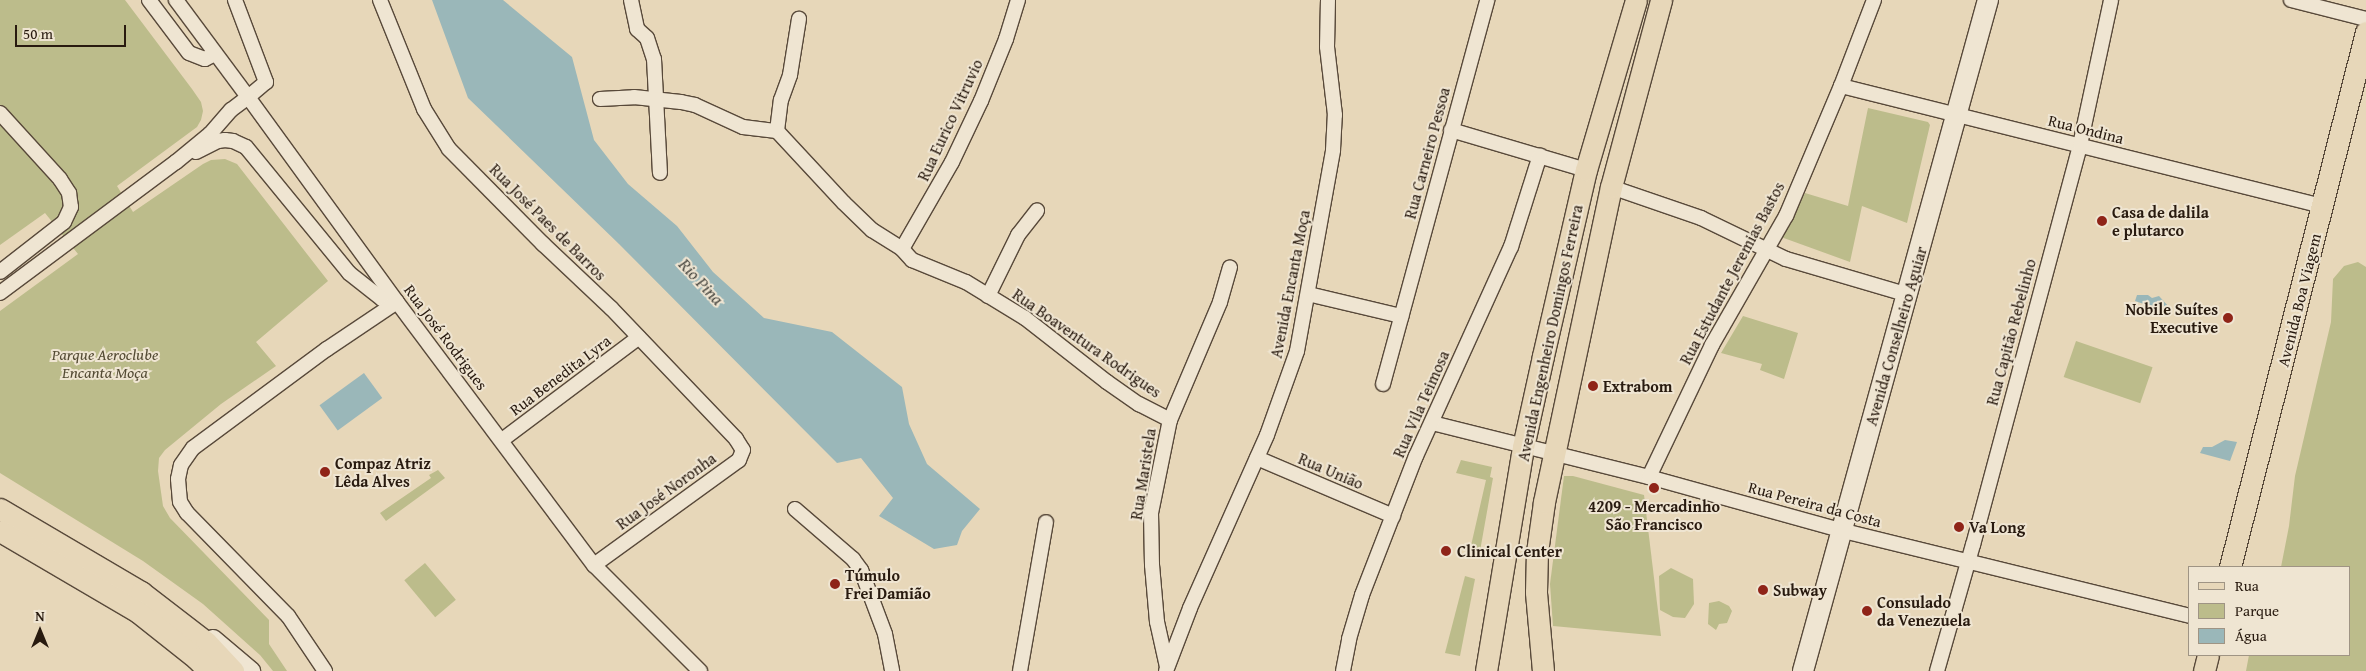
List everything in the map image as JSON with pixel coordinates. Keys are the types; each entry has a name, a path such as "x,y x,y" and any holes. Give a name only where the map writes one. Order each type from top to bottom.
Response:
{"main road":[{"name":"Avenida Engenheiro Domingos Ferreira","path":"1486,671 1524,447 1586,170 1636,0"},
{"name":"Avenida Engenheiro Domingos Ferreira","path":"1543,671 1536,592 1537,552 1554,454 1611,187 1661,0"},
{"name":"Avenida Conselheiro Aguiar","path":"1802,671 1840,530 1908,295 1988,0"},
{"name":"Avenida Boa Viagem","path":"2230,566 2366,32"},
{"path":"0,509 141,592 206,642 233,671"},
{"path":"0,531 138,612 196,658 209,671"},
{"path":"2204,671 2208,656"}],"street":[{"path":"149,0 189,53 205,59 215,54"},
{"name":"Rua José Rodrigues","path":"176,0 397,302 594,565 700,671"},
{"path":"0,293 176,162 210,134 236,105 266,82 235,0"},
{"name":"Rua José Paes de Barros","path":"380,0 424,109 449,149 639,337 736,439"},
{"path":"631,0 638,29 648,38 651,46 658,98 660,173"},
{"name":"Rua Eurico Vitruvio","path":"902,250 952,162 981,101 1006,39 1018,0"},
{"name":"Avenida Encanta Moça","path":"1166,669 1190,608 1283,396 1297,351 1333,150 1335,116 1327,47 1328,0"},
{"name":"Rua Carneiro Pessoa","path":"1383,384 1486,0"},
{"name":"Rua Estudante Jeremias Bastos","path":"1649,477 1712,345 1764,250 1786,216 1841,86 1874,0"},
{"name":"Rua Capitão Rebelinho","path":"1937,671 1969,561 2080,145 2111,0"},
{"path":"2291,0 2366,20"},
{"path":"600,99 658,98 695,105 743,127 777,131 781,100 790,75 799,18"},
{"name":"Rua Ondina","path":"1841,86 2322,206"},
{"path":"0,113 60,179 69,193 71,207 64,222 0,272"},
{"path":"1451,130 1586,170"},
{"name":"Rua Boaventura Rodrigues","path":"777,131 872,230 902,250 912,260 966,282 1025,318 1078,357 1085,366 1139,404 1170,420"},
{"path":"176,162 218,141 233,141 246,147 349,274 382,298 397,302"},
{"name":"Rua Vila Teimosa","path":"1343,671 1349,639 1362,595 1432,423 1512,247 1540,155"},
{"path":"1611,187 1701,218 1764,250 1810,267 1908,295"},
{"path":"988,296 1018,235 1037,211"},
{"name":"Rua Maristela","path":"1166,669 1157,622 1152,565 1151,514 1170,420 1186,378 1220,302 1230,267"},
{"path":"1308,294 1402,316"},
{"path":"325,671 288,616 187,513 180,502 178,479 181,465 193,448 320,354 397,302"},
{"name":"Rua Benedita Lyra","path":"502,440 639,337"},
{"name":"Rua Pereira da Costa","path":"1432,423 1649,477 1840,530 2188,616"},
{"name":"Rua José Noronha","path":"594,565 739,460 743,450 736,439"},
{"name":"Rua União","path":"1257,458 1393,516"},
{"path":"795,509 853,559 861,570 885,634 892,671"},
{"path":"1020,671 1046,522"},
{"path":"141,592 199,628 251,671"}],"green space":[{"name":"Parque Aeroclube Encanta Moça","path":"0,0 125,0 192,89 201,102 203,111 197,127 117,186 133,212 203,164 211,160 225,159 237,164 328,281 256,342 276,366 221,404 165,450 159,458 158,471 163,506 170,518 269,620 269,644 287,671 273,671 260,655 203,604 143,561 0,473 0,311 78,254 45,213 0,245"},
{"path":"1868,108 1928,122 1930,125 1907,223 1862,206 1850,262 1781,237 1805,193 1848,206"},
{"path":"2358,262 2366,267 2366,671 2246,671 2249,656 2351,656 2351,566 2281,566 2289,526 2295,476 2331,322 2333,279 2344,266"},
{"path":"1743,316 1798,333 1784,379 1760,370 1762,364 1721,353"},
{"path":"2076,341 2153,367 2140,403 2064,377"},
{"path":"1461,460 1492,467 1490,477 1493,478 1480,551 1470,550 1486,480 1456,473"},
{"path":"438,470 445,478 386,521 380,513 431,478 429,475"},
{"path":"1564,476 1573,476 1644,495 1661,636 1553,626 1550,584"},
{"path":"425,563 456,600 435,617 404,580"},
{"path":"1671,568 1693,579 1694,604 1685,618 1673,617 1660,610 1659,576"},
{"path":"1465,576 1475,579 1460,656 1445,653"},
{"path":"1719,601 1729,606 1732,611 1727,623 1719,624 1716,630 1708,624 1709,603"}],"water":[{"name":"Rio Pina","path":"432,0 503,0 572,57 594,140 628,184 677,226 713,272 764,318 832,332 902,387 909,424 927,464 980,509 962,531 957,545 934,549 879,516 893,498 861,458 837,463 619,244 468,98"},
{"path":"2137,295 2148,295 2152,298 2159,296 2169,307 2167,312 2135,301"},
{"path":"364,373 382,398 338,430 320,405"},
{"path":"2225,440 2237,442 2230,461 2200,453 2203,447 2212,447"}],"place":[{"name":"Casa de dalila e plutarco","path":"2102,221"},
{"name":"Nobile Suítes Executive","path":"2228,318"},
{"name":"Extrabom","path":"1593,386"},
{"name":"Compaz Atriz Lêda Alves","path":"325,472"},
{"name":"4209 - Mercadinho São Francisco","path":"1654,488"},
{"name":"Va Long","path":"1959,527"},
{"name":"Clinical Center","path":"1446,551"},
{"name":"Túmulo Frei Damião","path":"835,584"},
{"name":"Subway","path":"1763,590"},
{"name":"Consulado da Venezuela","path":"1867,611"}]}
